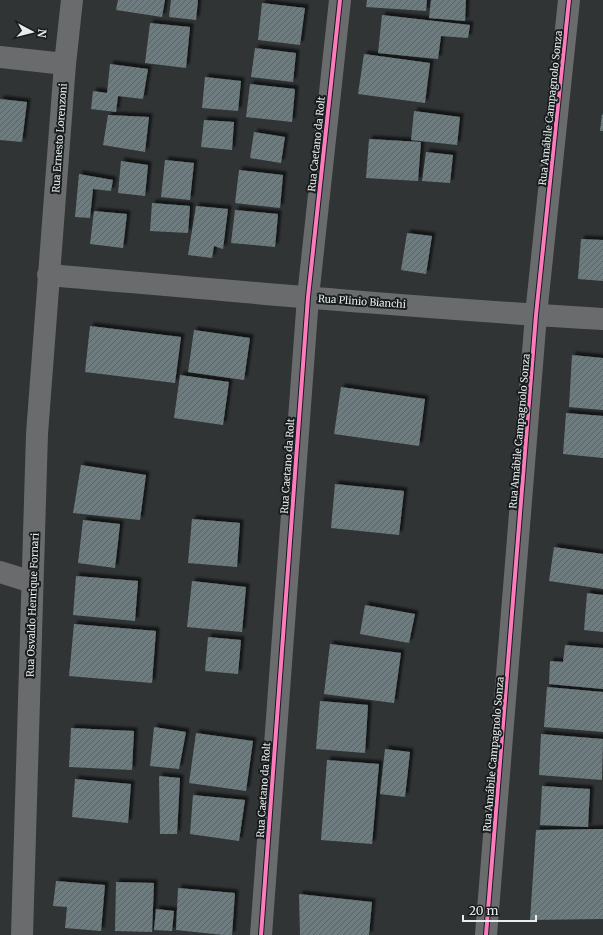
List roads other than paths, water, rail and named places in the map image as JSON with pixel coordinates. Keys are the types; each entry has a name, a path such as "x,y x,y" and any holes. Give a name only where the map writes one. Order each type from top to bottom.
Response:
{"street":[{"name":"Rua Ernesto Lorenzoni","path":"48,275 65,64 72,0"},
{"name":"Rua Caetano da Rolt","path":"261,935 308,297 340,0"},
{"name":"Rua Amábile Campagnolo Sonza","path":"486,935 536,315 569,0"},
{"path":"0,57 65,64"},
{"name":"Rua Plinio Bianchi","path":"48,275 308,297 603,319"},
{"name":"Rua Osvaldo Henrique Fornari","path":"22,935 37,434 48,275"},
{"path":"0,572 32,582"}]}
